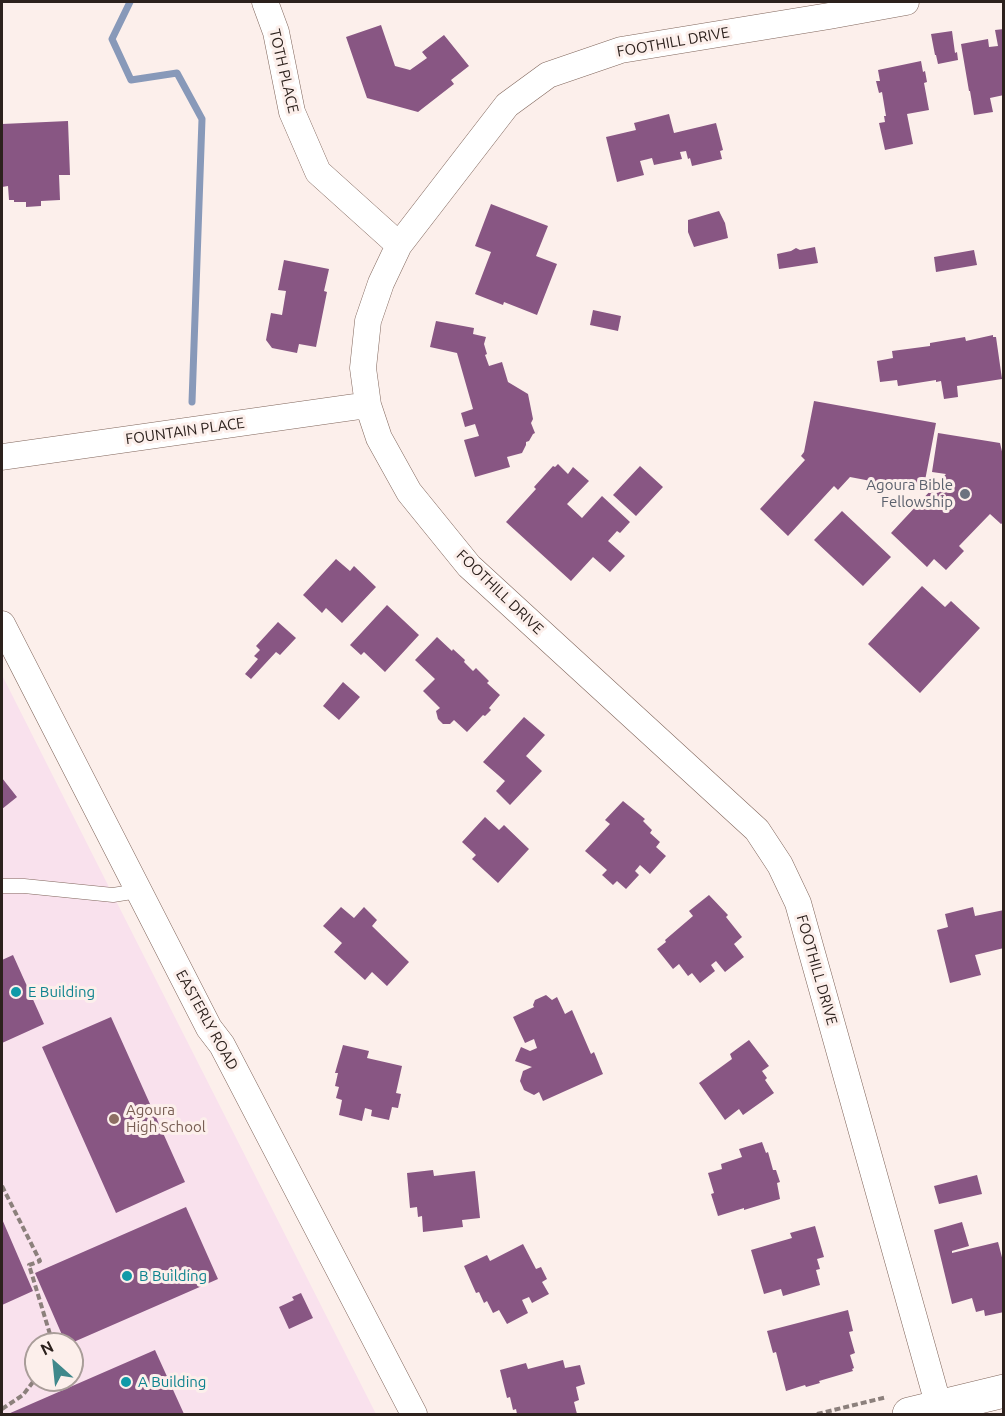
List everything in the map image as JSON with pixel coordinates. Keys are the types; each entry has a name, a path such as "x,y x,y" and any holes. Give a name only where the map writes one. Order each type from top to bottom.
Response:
{"street":[{"name":"TOTH PLACE","path":"265,2 276,32 292,112 318,172 399,245"},
{"name":"FOOTHILL DRIVE","path":"906,2 621,50 548,75 507,105 399,245 381,283 368,321 363,368 368,405 379,438 409,492 469,566 758,830 780,865 798,903 915,1405"},
{"name":"FOUNTAIN PLACE","path":"2,457 368,405"},
{"name":"EASTERLY ROAD","path":"2,624 209,1028 222,1045 414,1414"},
{"path":"915,1405 1004,1390"}],"lane":[{"path":"2,886 113,895 138,891"}],"path":[{"path":"2,1186 40,1261 29,1265 49,1332"},
{"path":"2,1409 25,1392"},
{"path":"817,1414 915,1405"}],"shaded area":[{"name":"Agoura High School","path":"2,675 376,1414 2,1414"}],"building":[{"path":"381,25 395,66 410,70 427,58 422,52 444,35 469,66 451,80 454,84 418,112 367,98 346,37"},
{"path":"1004,29 1004,95 990,98 993,112 974,115 961,44 988,39 989,47 998,46 995,30"},
{"path":"952,31 958,60 938,64 931,34"},
{"path":"921,61 927,82 924,83 929,110 907,114 913,144 885,150 879,123 885,122 884,116 886,116 882,92 879,93 876,81 880,81 878,70"},
{"path":"669,114 674,133 716,123 723,150 720,151 722,159 692,166 686,151 680,152 682,159 654,165 652,158 640,161 644,175 617,182 606,137 636,130 634,123"},
{"path":"68,121 70,175 59,175 60,200 41,201 41,206 26,207 26,202 9,200 8,186 2,187 2,124"},
{"path":"491,204 548,226 536,256 557,264 537,315 475,294 491,252 475,246"},
{"path":"719,211 725,223 728,238 694,247 688,232 688,220"},
{"path":"815,247 818,263 779,269 777,254 796,248 800,250"},
{"path":"974,250 977,265 936,272 934,257"},
{"path":"284,260 329,269 324,291 327,292 316,347 299,344 297,353 272,348 266,340 271,313 282,315 286,291 278,290"},
{"path":"593,310 621,316 618,331 590,325"},
{"path":"436,321 474,328 473,334 486,337 484,344 487,354 485,355 489,366 502,362 508,382 528,394 533,419 531,423 535,433 526,442 522,453 507,457 510,467 475,477 464,440 479,436 475,424 465,427 461,413 473,409 457,353 430,347"},
{"path":"993,335 996,337 1002,379 957,386 958,397 944,399 941,381 898,386 897,380 880,382 877,361 893,358 892,351 930,346 930,343 965,337 966,341"},
{"name":"Agoura Bible Fellowship","path":"814,401 936,423 923,491 850,477 838,490 834,486 788,536 760,509 805,460 801,456 804,452"},
{"name":"Agoura Bible Fellowship","path":"938,433 1000,443 1004,460 1004,522 1001,524 990,514 959,546 964,551 946,570 934,559 927,567 891,533 946,474 932,472"},
{"path":"558,464 568,474 573,467 589,481 567,504 582,518 602,496 630,522 608,541 625,556 610,572 593,557 571,581 506,522 536,489 534,487 553,466"},
{"path":"640,466 663,487 636,516 613,495"},
{"path":"842,511 891,557 863,586 814,540"},
{"path":"336,559 350,571 354,566 376,587 342,623 326,608 322,613 303,595"},
{"path":"922,586 945,607 951,601 980,628 920,693 868,644"},
{"path":"387,605 419,635 385,672 364,652 361,655 350,645"},
{"path":"278,622 296,638 280,655 276,652 251,679 245,674 258,659 254,656 260,650 256,646"},
{"path":"437,637 465,660 464,662 473,671 476,668 500,695 489,708 491,710 467,732 454,720 450,724 443,724 438,719 436,711 440,708 423,691 435,679 415,660"},
{"path":"343,682 360,697 339,720 323,706"},
{"path":"524,717 545,735 526,756 542,771 510,805 496,791 505,781 483,762"},
{"path":"2,778 17,797 2,809"},
{"path":"623,801 645,819 643,821 652,830 650,833 660,842 656,847 666,856 650,874 640,865 635,871 639,875 626,889 617,881 613,885 602,875 607,870 585,851 610,824 605,820"},
{"path":"485,817 499,830 504,825 529,849 498,883 472,859 476,855 462,842"},
{"path":"709,895 728,915 726,917 742,937 734,944 744,957 725,972 716,961 711,965 715,971 700,983 692,973 688,976 679,964 673,969 657,949 693,916 689,911"},
{"path":"341,907 354,918 364,907 377,920 372,926 409,962 387,986 372,972 365,980 334,952 342,943 323,926"},
{"path":"973,907 975,916 1004,910 1004,936 1002,937 1004,948 975,955 981,975 950,983 937,930 948,927 945,914"},
{"name":"E Building","path":"13,955 44,1024 2,1043 2,960"},
{"path":"546,995 552,1000 557,997 565,1014 572,1010 591,1054 594,1052 603,1074 543,1101 539,1092 534,1095 524,1090 520,1081 523,1071 532,1067 515,1061 521,1047 530,1051 537,1048 534,1039 525,1043 513,1017 534,1007 535,1000"},
{"path":"111,1017 185,1182 116,1213 42,1047"},
{"path":"749,1040 769,1066 762,1071 774,1093 743,1115 739,1109 725,1120 699,1083 732,1059 730,1054"},
{"path":"343,1045 369,1051 367,1058 402,1066 396,1093 401,1094 398,1108 392,1107 389,1120 371,1116 372,1110 365,1108 362,1121 339,1115 342,1100 336,1098 339,1087 335,1086 338,1073 335,1073"},
{"path":"762,1142 780,1182 777,1183 780,1199 718,1216 711,1194 714,1193 708,1173 722,1169 721,1164 742,1157 739,1149"},
{"path":"433,1170 434,1176 475,1171 480,1218 462,1220 463,1227 423,1232 422,1216 418,1217 417,1207 410,1208 407,1173"},
{"path":"977,1175 982,1194 939,1204 934,1186"},
{"name":"B Building","path":"186,1207 218,1279 84,1337 84,1332 61,1332 35,1273"},
{"path":"2,1219 33,1291 2,1305"},
{"path":"962,1222 969,1246 952,1251 952,1253 998,1242 1004,1265 1004,1312 985,1316 984,1310 976,1312 972,1298 952,1304 934,1230"},
{"path":"815,1226 824,1257 817,1259 820,1269 816,1270 820,1285 783,1296 781,1289 764,1294 751,1250 792,1238 790,1233"},
{"path":"523,1244 536,1269 541,1267 547,1279 542,1282 549,1294 532,1303 529,1297 522,1300 528,1313 507,1324 499,1310 493,1313 487,1301 484,1303 479,1292 476,1293 464,1266 487,1255 490,1261"},
{"path":"301,1293 313,1318 289,1329 279,1307 294,1300 292,1297"},
{"path":"848,1310 853,1331 849,1332 855,1353 850,1355 853,1371 819,1381 820,1383 786,1391 776,1352 773,1353 767,1331"},
{"name":"A Building","path":"155,1350 184,1414 8,1414 59,1392 84,1392 84,1381"},
{"path":"563,1360 565,1368 580,1365 585,1384 576,1387 579,1400 574,1402 577,1414 517,1414 516,1409 513,1410 510,1397 507,1398 500,1370 526,1363 528,1369"}],"waterway":[{"path":"130,2 112,39 131,80 177,73 202,119 192,402"}],"place":[{"name":"Agoura Bible Fellowship","path":"965,494"},
{"name":"E Building","path":"16,992"},
{"name":"Agoura High School","path":"114,1119"},
{"name":"B Building","path":"127,1276"},
{"name":"A Building","path":"126,1382"}]}
